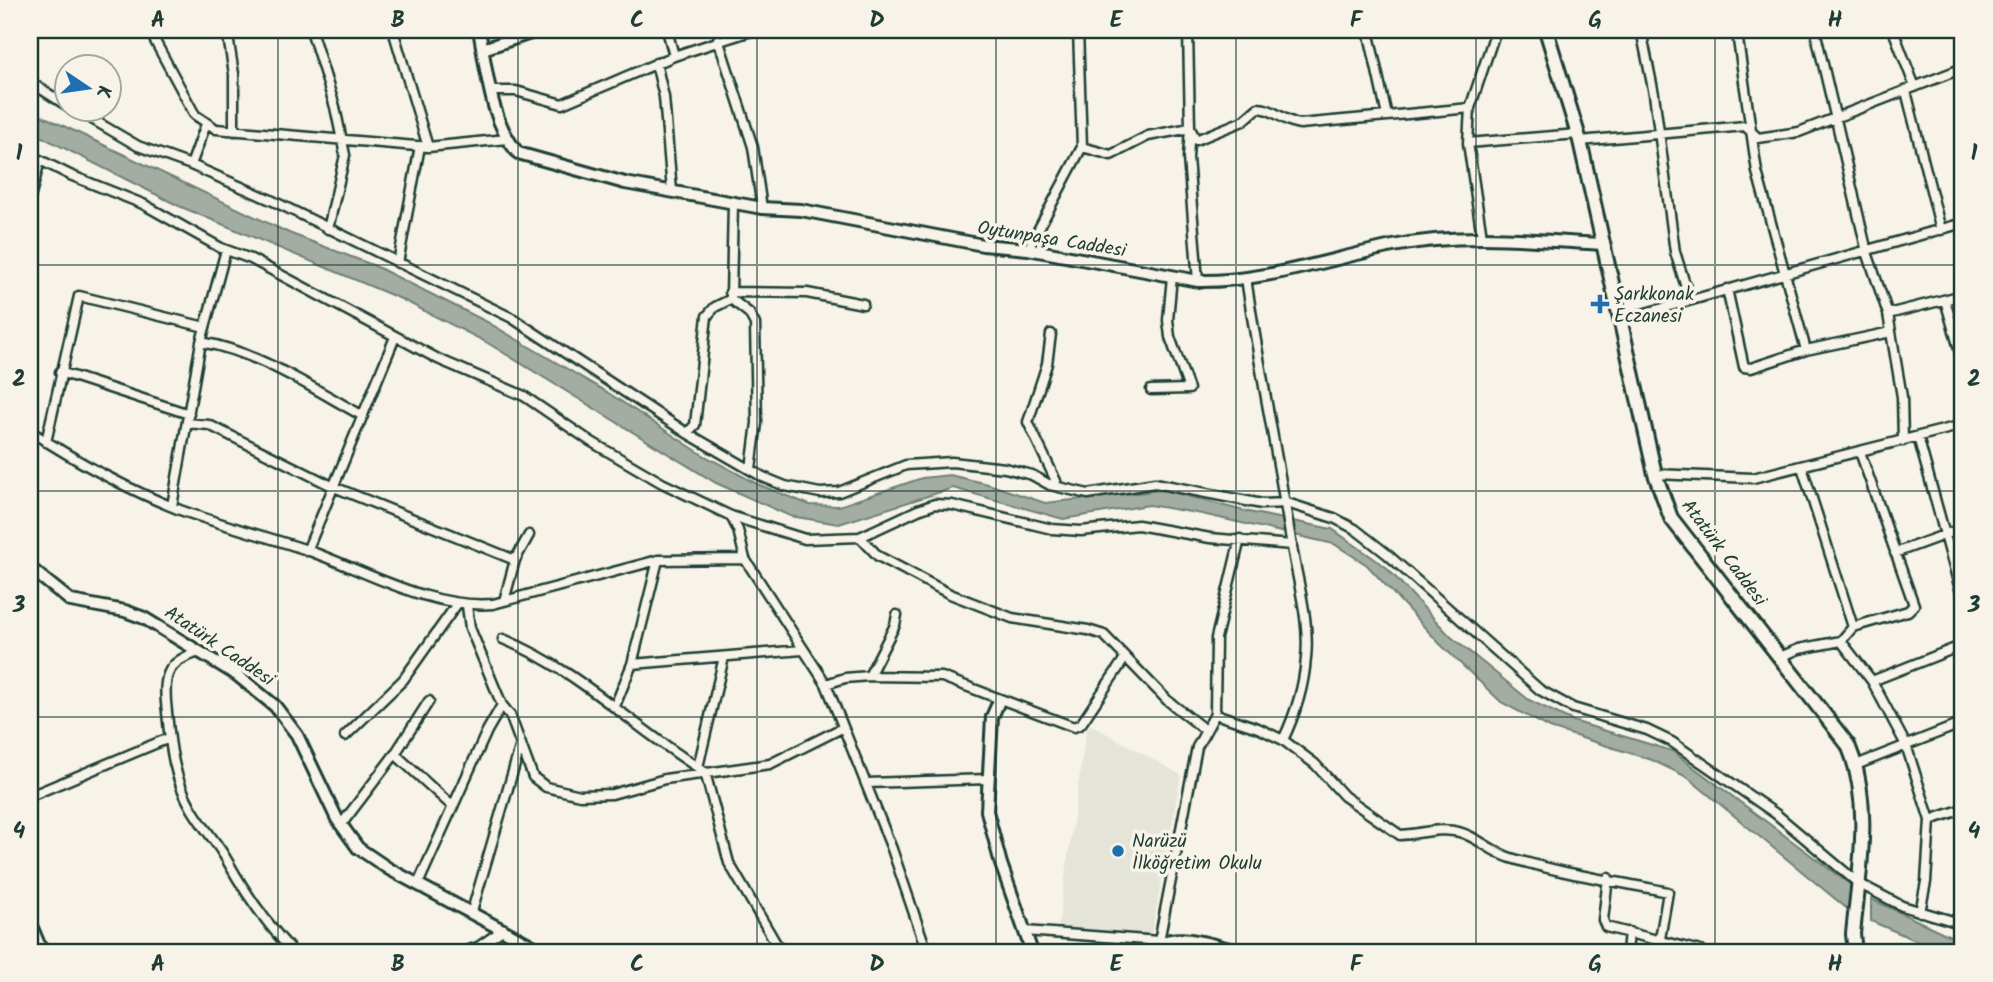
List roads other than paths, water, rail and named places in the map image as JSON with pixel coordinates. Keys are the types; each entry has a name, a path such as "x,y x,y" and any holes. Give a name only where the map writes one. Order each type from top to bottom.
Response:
{"main road":[{"name":"Atatürk Caddesi","path":"1546,30 1579,137 1655,474 1671,518 1848,745 1856,765 1862,798 1853,934 1855,952"}],"street":[{"path":"149,30 195,115 206,124 234,131 424,147 507,139 492,91 479,30"},
{"path":"227,30 234,74 234,131"},
{"path":"311,30 344,140 345,155 328,229"},
{"path":"393,30 424,147 398,263"},
{"path":"483,49 540,30"},
{"path":"667,30 674,56"},
{"path":"492,91 516,91 562,104 674,56 754,30"},
{"path":"923,30 975,30"},
{"path":"1028,249 1082,147 1079,30"},
{"path":"1188,30 1188,158 1198,281"},
{"path":"1368,30 1387,116"},
{"path":"1482,237 1468,143 1470,108 1496,30"},
{"path":"1641,30 1654,94 1657,134 1680,277 1690,300"},
{"path":"1815,30 1833,118 1867,252 1888,314 1902,397 1903,441"},
{"path":"1893,30 1915,88"},
{"path":"1737,33 1757,172 1805,350"},
{"path":"718,40 754,147 762,208"},
{"path":"656,63 664,97 672,191"},
{"path":"1468,143 1657,134 1745,126 1758,138 1767,139 1799,132 1963,68"},
{"path":"30,82 52,96"},
{"path":"1906,91 1941,230"},
{"path":"1190,128 1196,140 1243,121 1258,108 1271,109 1286,122 1300,124 1470,108"},
{"path":"97,122 138,146 191,165 513,318 687,433 785,486 820,492 850,488 906,466 952,462 1005,468 1032,475 1050,485 1088,495 1155,482 1262,504 1287,503 1334,518 1355,529 1540,690 1573,708 1647,730 1672,742 1776,814 1858,883 1920,912 1963,925"},
{"path":"191,165 206,124"},
{"path":"1082,147 1111,156 1148,136 1190,128"},
{"name":"Oytunpaşa Caddesi","path":"507,139 518,153 539,162 672,191 762,208 801,210 983,245 1028,249 1198,281 1246,278 1396,246 1482,237 1536,237 1602,244"},
{"path":"30,155 143,204 395,337 524,396 614,455 731,516 805,539 860,537 935,504 952,505 1052,530 1081,531 1138,525 1210,538 1292,545"},
{"path":"30,199 40,160"},
{"path":"733,203 731,296 749,313 755,324 757,424 751,469"},
{"path":"1622,320 1783,272 1867,252 1963,223"},
{"path":"172,506 201,342 226,250"},
{"path":"1151,390 1189,389 1168,320 1172,276"},
{"path":"1246,278 1261,383 1287,503 1292,545 1303,595 1307,657 1299,695 1283,740"},
{"path":"1727,289 1744,367 1755,367 1805,350 1891,332"},
{"path":"687,433 695,425 707,316 715,307 731,296 807,293 863,304"},
{"path":"1888,314 1963,295"},
{"path":"46,442 79,296 205,327"},
{"path":"1945,300 1963,363"},
{"path":"1050,485 1056,481 1028,422 1047,364 1051,334"},
{"path":"307,551 395,337"},
{"path":"201,342 227,348 288,375 363,416"},
{"path":"60,372 188,414"},
{"path":"187,423 209,425 334,487 515,560"},
{"path":"1655,474 1737,479 1802,467 1963,425"},
{"path":"30,432 172,506 307,551 398,586 462,605 504,601 658,560 746,559"},
{"path":"1918,437 1963,600"},
{"path":"1780,657 1799,649 1841,641 1853,627 1908,611 1914,605 1860,452"},
{"path":"1802,467 1853,627"},
{"path":"731,516 746,559 826,684 867,783 927,952"},
{"path":"1895,553 1963,528"},
{"path":"504,601 515,560 528,535"},
{"path":"860,537 878,556 950,594 1012,618 1088,629 1104,635 1167,700 1205,730"},
{"path":"1145,952 1159,941 1196,747 1215,714 1216,638 1240,539"},
{"path":"615,706 632,664 658,560"},
{"name":"Atatürk Caddesi","path":"30,568 71,601 132,613 200,652 261,692 292,726 341,825 367,855 544,952"},
{"path":"462,605 533,777 546,787 580,794 612,794 701,770 770,764 842,728"},
{"path":"345,736 403,680 462,605"},
{"path":"869,676 895,625 897,615"},
{"path":"503,639 534,652 615,706 701,770"},
{"path":"1841,641 1872,681 1906,745 1930,820 1926,882 1920,912"},
{"path":"1872,681 1963,645"},
{"path":"632,664 802,650"},
{"path":"200,652 179,660 166,679 169,738 176,774 193,811 228,861 253,906 293,952"},
{"path":"724,657 701,770 729,863 781,952"},
{"path":"826,684 845,678 869,676 942,677 999,701 1074,727 1081,724 1125,658"},
{"path":"341,825 395,754 429,701"},
{"path":"999,701 993,710 988,779 989,824 1032,952"},
{"path":"418,884 487,731 502,705"},
{"path":"1215,714 1258,728 1283,740 1315,765 1344,796 1401,835 1458,831 1473,837 1494,853 1527,863 1668,892 1660,939"},
{"path":"1856,765 1963,723"},
{"path":"30,796 169,738"},
{"path":"472,911 521,744"},
{"path":"395,754 452,806"},
{"path":"867,783 988,779"},
{"path":"1930,820 1963,808"},
{"path":"1608,878 1603,920 1606,927 1704,952"},
{"path":"30,923 42,952"},
{"path":"463,952 478,947 504,929"},
{"path":"1025,931 1159,941 1187,939 1242,952"},
{"path":"1627,952 1629,932"}],"place":[{"name":"Şarkkonak Eczanesi","path":"1600,304"},
{"name":"Narüzü İlköğretim Okulu","path":"1118,851"}]}
